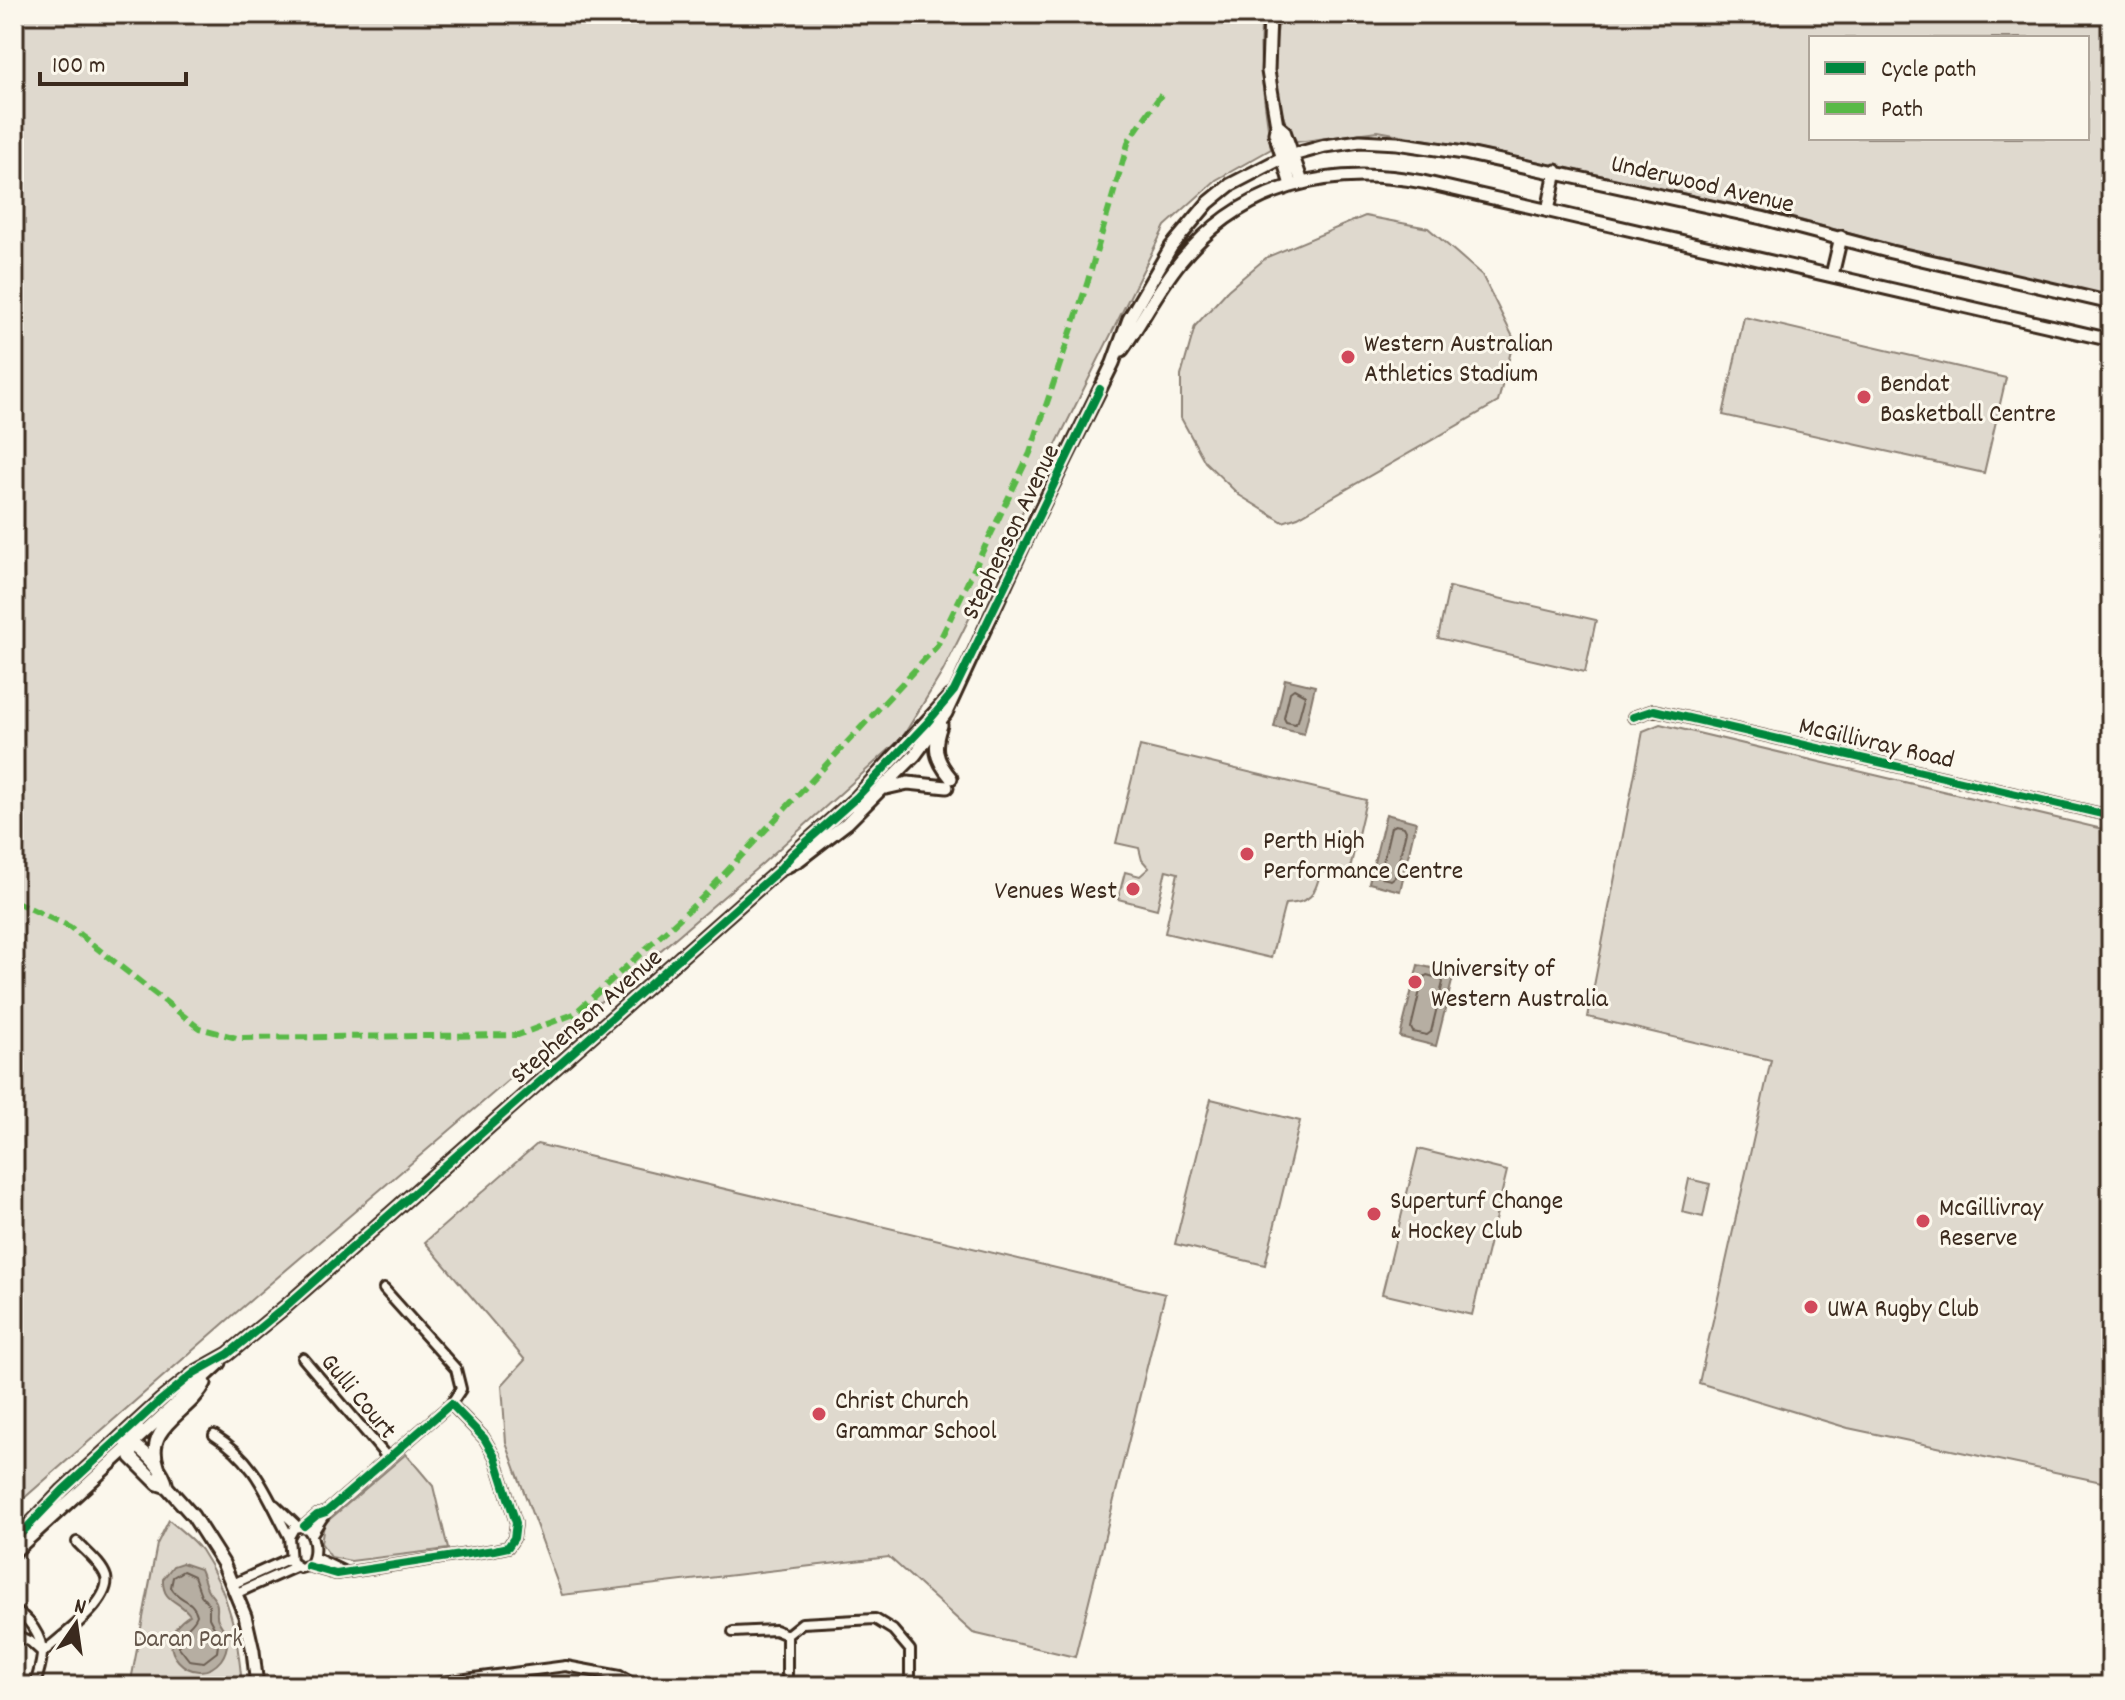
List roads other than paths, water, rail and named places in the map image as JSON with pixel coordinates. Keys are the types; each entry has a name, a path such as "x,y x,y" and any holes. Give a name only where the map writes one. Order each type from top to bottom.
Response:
{"main road":[{"path":"1270,14 1268,71 1277,125 1275,133 1296,184 1342,175 1387,176 2111,340"},
{"name":"Underwood Avenue","path":"1287,156 1342,143 1379,141 1464,153 1556,171 1841,237 1891,252 2111,303"},
{"name":"Stephenson Avenue","path":"778,871 799,860 882,790 915,755 946,713 1113,363 1129,319 1156,271 1185,227 1230,185 1287,156"},
{"path":"1548,211 1556,171"},
{"name":"Stephenson Avenue","path":"1113,363 1178,264 1196,243 1247,205 1296,184"},
{"path":"1832,275 1841,237"},
{"name":"Stephenson Avenue","path":"14,1552 209,1375 228,1354 778,871 857,797 954,691"},
{"path":"882,790 907,783 949,782 935,749 946,713"},
{"name":"Stephenson Avenue","path":"14,1541 63,1490 138,1421 194,1373 228,1354"},
{"path":"160,1470 154,1451 161,1432 200,1393 209,1375"},
{"path":"138,1421 131,1457 158,1484 167,1487"},
{"path":"132,1443 160,1470 167,1487 210,1539 235,1588 250,1634 257,1686"},
{"path":"63,1490 112,1448 132,1443"}],"street":[{"name":"McGillivray Road","path":"1633,717 1654,710 2111,816"},
{"path":"308,1566 314,1557 312,1534 326,1512 451,1404 461,1389 456,1369 384,1289"},
{"name":"Gulli Court","path":"303,1358 387,1457"},
{"path":"235,1588 295,1567 308,1566 336,1574 508,1547 514,1538 516,1523 495,1457 484,1438 451,1404"},
{"path":"214,1435 234,1450 266,1489 289,1537"},
{"path":"274,1504 312,1534"},
{"path":"295,1567 290,1558 291,1531 326,1512"},
{"path":"42,1653 98,1603 105,1591 106,1577 102,1569 77,1542"},
{"path":"314,1557 346,1572"},
{"path":"235,1588 290,1558"},
{"path":"14,1611 34,1628 42,1653 35,1686"},
{"path":"787,1635 802,1623 875,1619 893,1630 910,1650 910,1686"},
{"path":"733,1632 775,1630 787,1635"},
{"path":"14,1634 31,1642 42,1653"},
{"path":"787,1635 787,1686"},
{"path":"412,1686 566,1666 620,1676 638,1686"}],"water":[{"path":"1285,679 1315,686 1304,734 1274,727"},
{"path":"1386,814 1416,822 1400,891 1369,883"},
{"path":"1418,965 1454,973 1436,1046 1400,1037"},
{"path":"182,1563 200,1569 207,1589 216,1602 217,1618 227,1637 224,1655 210,1669 199,1671 187,1668 172,1651 171,1639 177,1627 190,1615 165,1593 163,1579 173,1566"}],"place":[{"name":"Western Australian Athletics Stadium","path":"1348,357"},
{"name":"Bendat Basketball Centre","path":"1864,397"},
{"name":"Perth High Performance Centre","path":"1247,854"},
{"name":"Venues West","path":"1133,889"},
{"name":"University of Western Australia","path":"1415,982"},
{"name":"Superturf Change & Hockey Club","path":"1374,1214"},
{"name":"McGillivray Reserve","path":"1923,1221"},
{"name":"UWA Rugby Club","path":"1811,1307"},
{"name":"Christ Church Grammar School","path":"819,1414"}],"park label":[{"name":"Daran Park","path":"188,1637"}]}
